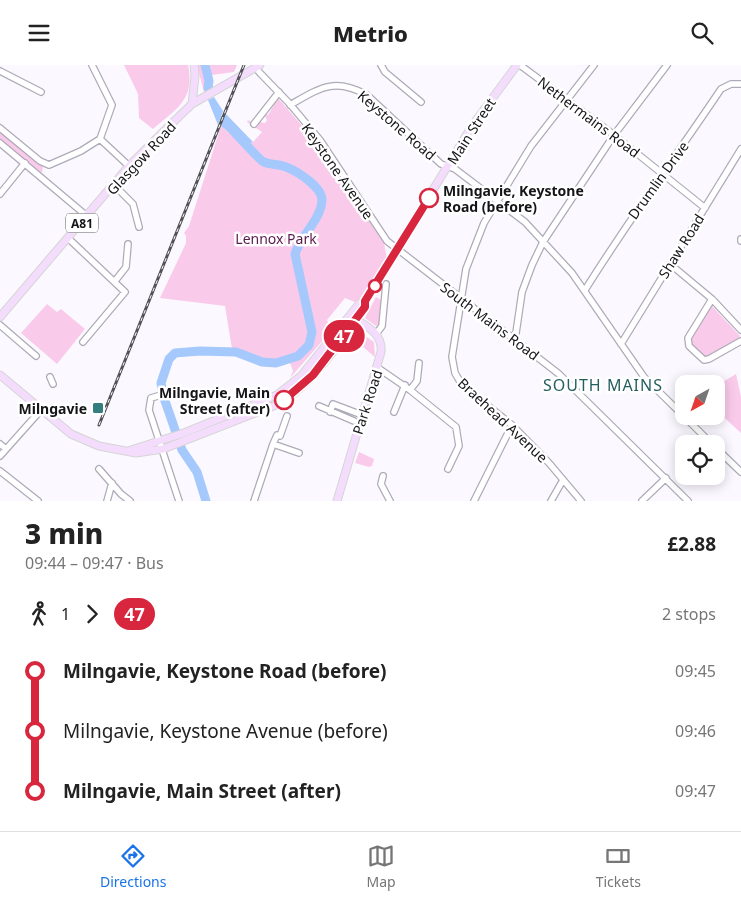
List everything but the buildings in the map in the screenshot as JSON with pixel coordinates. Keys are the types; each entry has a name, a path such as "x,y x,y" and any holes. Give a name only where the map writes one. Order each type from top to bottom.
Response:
{"main road":[{"path":"192,104 195,76 194,65"},
{"name":"Main Street","path":"186,437 265,406 302,376 353,317 365,307 365,301 472,125 518,65"},
{"name":"Glasgow Road","path":"0,317 88,217 129,166 192,104 260,69"},
{"path":"353,317 376,333"},
{"name":"Park Road","path":"337,501 378,368 381,347 376,333"},
{"path":"0,375 47,416 85,441 99,446 136,453 163,449 186,437"},
{"path":"128,451 171,438 186,437"}],"street":[{"path":"0,128 40,161 49,165 81,151 100,139 112,105 92,65"},
{"path":"381,65 385,72 421,102"},
{"name":"Nethermains Road","path":"518,65 614,135 704,208"},
{"name":"Braehead Avenue","path":"581,501 564,480 512,425 462,385 455,373 452,357 460,298 472,249 531,146 594,65"},
{"path":"512,338 516,333 522,292 543,241 614,135 667,65"},
{"name":"Keystone Avenue","path":"260,69 320,140 370,218 387,241 397,250"},
{"path":"0,71 41,92"},
{"name":"Drumlin Drive","path":"585,290 623,229 721,89 731,84 741,84"},
{"name":"Keystone Road","path":"290,105 329,85 354,88 367,95 441,164 455,169 525,222 585,290 644,377 703,435"},
{"path":"254,124 279,92"},
{"path":"260,116 266,121"},
{"path":"100,139 129,166"},
{"path":"0,143 88,217"},
{"name":"Shaw Road","path":"621,344 741,149"},
{"path":"0,194 25,163"},
{"path":"114,185 133,204 139,227"},
{"path":"69,239 125,292 82,342"},
{"path":"115,281 126,267 128,244"},
{"name":"South Mains Road","path":"397,250 559,374 688,501"},
{"path":"670,264 712,299 741,330"},
{"path":"376,333 382,326 386,285"},
{"path":"712,299 688,338 689,346 704,360 741,341"},
{"path":"0,325 36,356"},
{"path":"410,390 417,381 419,363"},
{"path":"378,368 405,385 457,429 459,446 448,469"},
{"path":"50,377 53,384"},
{"path":"394,413 405,385"},
{"path":"171,392 155,396 149,401 149,410 179,501"},
{"path":"330,412 333,405 362,415"},
{"path":"319,406 354,421"},
{"path":"0,457 40,410"},
{"path":"254,501 276,435 280,436 287,415"},
{"path":"474,501 512,425"},
{"path":"0,444 6,449"},
{"path":"273,444 298,453"},
{"path":"725,457 741,472"},
{"path":"99,469 127,500"},
{"path":"0,471 38,501"},
{"path":"383,476 378,483 390,501"},
{"path":"642,501 666,478"},
{"path":"551,501 564,480"},
{"path":"107,501 112,483"}],"green space":[{"path":"124,65 188,65 189,87 186,95 176,109 153,129 139,118 138,94"},
{"path":"197,65 237,65 234,72 212,75 213,87 204,92"},
{"name":"Lennox Park","path":"278,98 316,142 384,243 387,259 357,303 345,298 327,320 332,330 290,378 293,371 290,363 268,366 232,349 225,306 160,298 186,243 184,233 189,226 221,126 246,145 253,142 262,132 247,122 248,120 258,127 259,122 265,123 267,120 264,114 268,115"},
{"path":"0,131 43,167 42,173 0,140"},
{"path":"376,297 381,300 379,324 376,326 365,318"},
{"path":"47,304 57,312 61,309 85,329 57,364 21,333"},
{"path":"712,306 740,336 705,358 690,345 690,339"},
{"path":"357,330 374,342 375,357 350,336"},
{"path":"736,374 741,397 741,433 725,418 725,381"},
{"path":"359,452 374,459 372,466 369,467 355,463"}],"water":[{"path":"214,97 223,111 218,125 208,100"},
{"path":"226,114 253,142 246,145 221,126"}],"waterway":[{"path":"205,65 209,81 208,88"},
{"path":"206,501 197,472 182,450 164,398 161,383 169,359 175,353 200,351 236,352 262,362 276,363 298,356 309,345 312,332 295,254 315,221 322,200 314,185 296,172 261,160 224,120"}],"railway":[{"path":"99,425 244,65"}],"bus line":[{"name":"47","path":"284,400 297,391 313,375 365,307 365,301 429,198"}],"place":[{"name":"Milngavie, Keystone Road (before)","path":"429,198"},
{"name":"Milngavie, Main Street (after)","path":"284,400"},
{"name":"Milngavie","path":"98,408"}],"district":[{"name":"SOUTH MAINS","path":"603,385"}]}
